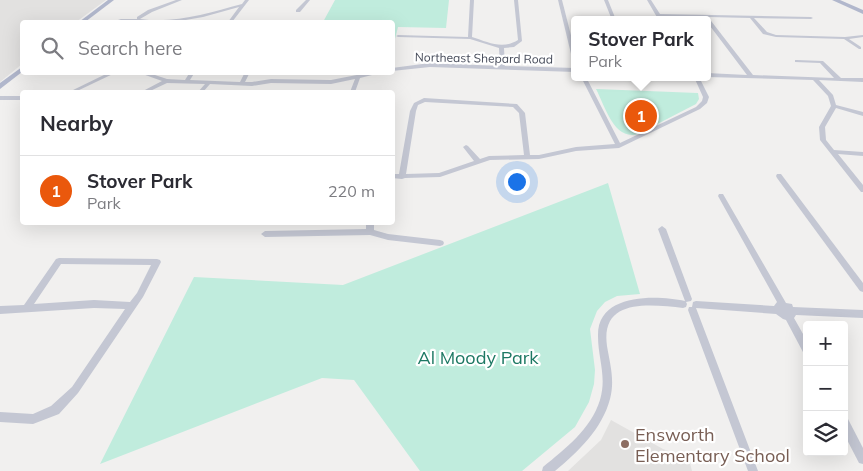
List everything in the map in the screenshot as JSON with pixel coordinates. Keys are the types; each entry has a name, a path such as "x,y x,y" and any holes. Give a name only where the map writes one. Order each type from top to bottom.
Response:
{"main road":[{"path":"85,20 111,0"},
{"path":"835,0 863,12"},
{"path":"0,87 20,70"}],"street":[{"path":"139,18 150,11 180,0"},
{"path":"232,20 247,0"},
{"path":"298,11 308,0"},
{"path":"470,38 472,0"},
{"path":"398,36 470,38 501,47 512,46 520,41 516,0"},
{"path":"560,0 571,45"},
{"path":"606,0 612,16"},
{"path":"649,0 658,15 705,16"},
{"path":"180,20 243,5"},
{"path":"711,16 811,18"},
{"path":"751,17 765,32 776,36 845,38 863,36"},
{"path":"126,20 139,18 152,20"},
{"path":"711,24 751,76"},
{"path":"422,36 424,29"},
{"path":"845,38 859,48"},
{"path":"501,47 503,68"},
{"path":"797,61 821,62 839,79"},
{"name":"Northeast Shepard Road","path":"395,70 424,65 571,70"},
{"path":"76,90 109,75"},
{"path":"148,75 166,81 241,84 330,82 370,75"},
{"path":"186,82 191,75"},
{"path":"241,84 246,75"},
{"path":"711,75 863,80"},
{"path":"354,90 358,78"},
{"path":"815,79 831,96 834,106 822,127 823,140 863,190"},
{"path":"149,90 166,81"},
{"path":"586,81 619,146"},
{"path":"395,176 440,175 478,161 546,156 576,149 619,146 698,108 705,102 706,97 698,81"},
{"path":"260,90 265,82"},
{"path":"203,90 208,83"},
{"path":"0,98 20,98"},
{"path":"402,177 412,111 416,104 424,100 515,105 522,113 527,156"},
{"path":"834,106 863,114"},
{"path":"466,147 478,161"},
{"path":"832,152 863,154"},
{"path":"779,176 863,289"},
{"path":"721,196 780,307"},
{"path":"370,225 370,232"},
{"path":"662,229 685,302"},
{"path":"265,234 370,232 388,237 440,243"},
{"path":"0,417 33,419 55,410 75,390 152,276 157,262 59,261 26,309"},
{"path":"547,471 585,438 593,427 608,386 608,368 602,332 607,318 616,308 640,301 685,302 694,307 780,307 790,313 863,314"},
{"path":"0,310 94,304 132,306"},
{"path":"694,307 753,471"},
{"path":"790,313 803,342"},
{"path":"848,430 863,458"}],"shaded area":[{"path":"0,0 106,0 79,20 20,20 20,66 0,82"},
{"name":"Ensworth Elementary School","path":"611,420 663,449 689,459 692,471 568,471 601,440"}],"green space":[{"path":"335,0 449,0 446,28 398,27 395,39 395,20 324,20"},
{"path":"596,89 698,93 699,99 696,104 638,134 630,135 623,132 611,120"},
{"name":"Al Moody Park","path":"608,183 640,294 617,296 605,302 597,311 590,329 595,370 594,384 589,402 575,427 522,471 420,471 354,380 322,378 100,464 194,277 343,285"}],"place":[{"name":"Stover Park","path":"641,116"},
{"name":"Ensworth Elementary School","path":"625,444"}]}
